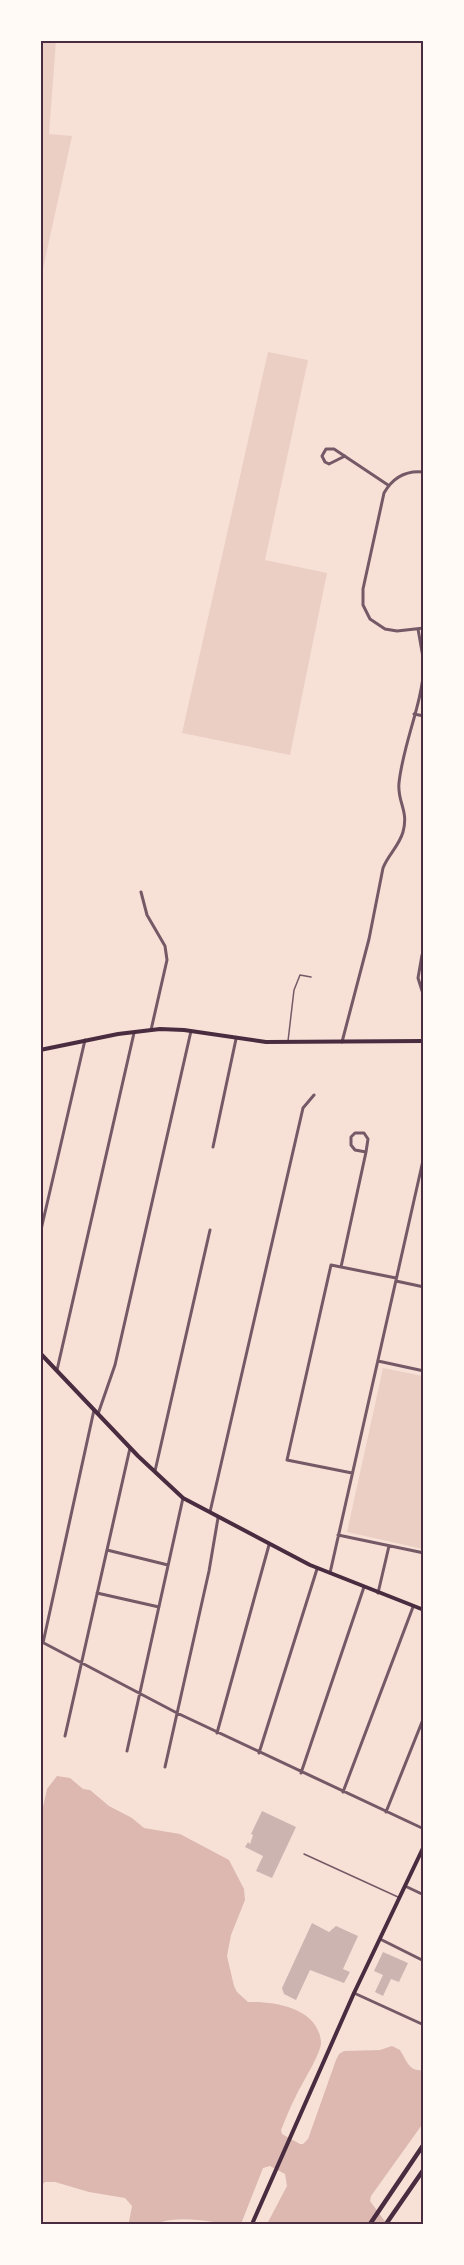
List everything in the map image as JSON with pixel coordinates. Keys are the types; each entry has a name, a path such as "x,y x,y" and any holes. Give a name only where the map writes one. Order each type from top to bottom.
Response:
{"highway":[{"path":"370,2224 423,2144"},
{"path":"386,2224 423,2169"}],"main road":[{"path":"40,1050 134,1031 151,1030 191,1031 236,1039 288,1042 423,1041"},
{"path":"40,1353 130,1448 183,1498 269,1545 317,1568 423,1610"},
{"path":"252,2224 354,1994 423,1846"}],"street":[{"path":"345,456 329,464 322,456 324,450 331,448 345,456 388,486"},
{"path":"423,472 400,475 388,486 382,500 363,589 363,605 370,619 385,629 397,631 423,628"},
{"path":"342,1042 369,939 383,868 404,830 406,814 399,784 423,664 418,629"},
{"path":"414,714 423,716"},
{"path":"141,892 147,915 165,946 167,960 151,1030"},
{"path":"422,955 418,986 423,997"},
{"path":"57,1370 134,1031"},
{"path":"98,1414 115,1365 191,1031"},
{"path":"213,1147 236,1039"},
{"path":"40,1234 85,1040"},
{"path":"210,1514 303,1108 314,1095"},
{"path":"341,1267 366,1152 368,1141 367,1136 360,1132 353,1134 350,1139 351,1145 355,1150 366,1152"},
{"path":"330,1573 423,1156"},
{"path":"155,1473 210,1230"},
{"path":"352,1473 287,1460 331,1265 423,1287"},
{"path":"377,1361 423,1371"},
{"path":"94,1410 42,1642 217,1733 423,1829"},
{"path":"65,1736 130,1448"},
{"path":"127,1751 183,1498"},
{"path":"165,1767 207,1581 218,1518"},
{"path":"338,1535 423,1553"},
{"path":"217,1733 269,1545"},
{"path":"378,1593 390,1546"},
{"path":"107,1550 168,1565"},
{"path":"259,1753 317,1568"},
{"path":"301,1773 364,1587"},
{"path":"97,1593 159,1607"},
{"path":"343,1792 413,1607"},
{"path":"386,1812 423,1717"},
{"path":"405,1887 423,1895"},
{"path":"380,1939 423,1961"},
{"path":"354,1994 423,2025"}],"lane":[{"path":"288,1042 294,990 300,975 311,977"},
{"path":"304,1854 399,1898"}],"shaded area":[{"path":"41,40 56,41 49,134 72,136 41,278"},
{"path":"268,352 308,360 265,560 327,573 290,755 182,733"},
{"path":"383,1368 423,1376 423,1549 347,1532"},
{"path":"57,1776 70,1778 83,1789 90,1790 109,1806 132,1818 144,1828 180,1834 229,1860 244,1889 245,1900 231,1935 227,1956 237,1992 248,2002 282,2005 304,2014 318,2030 321,2042 315,2061 288,2113 281,2130 282,2134 300,2144 308,2139 336,2060 344,2051 380,2050 392,2046 400,2050 411,2067 423,2070 424,2122 371,2196 370,2201 387,2224 267,2224 287,2186 285,2174 270,2166 263,2168 241,2224 180,2219 144,2225 134,2224 129,2222 132,2206 125,2198 89,2192 55,2182 45,2182 41,2185 40,1820 47,1789"}],"building":[{"path":"262,1811 296,1827 272,1878 256,1871 263,1856 245,1847 248,1842 250,1844 253,1835 251,1834"},
{"path":"312,1923 329,1932 336,1926 358,1936 343,1969 350,1972 344,1983 310,1970 296,2000 284,1994 282,1988"},
{"path":"383,1952 408,1963 399,1982 391,1979 383,1996 375,1992 383,1975 374,1971"}]}
